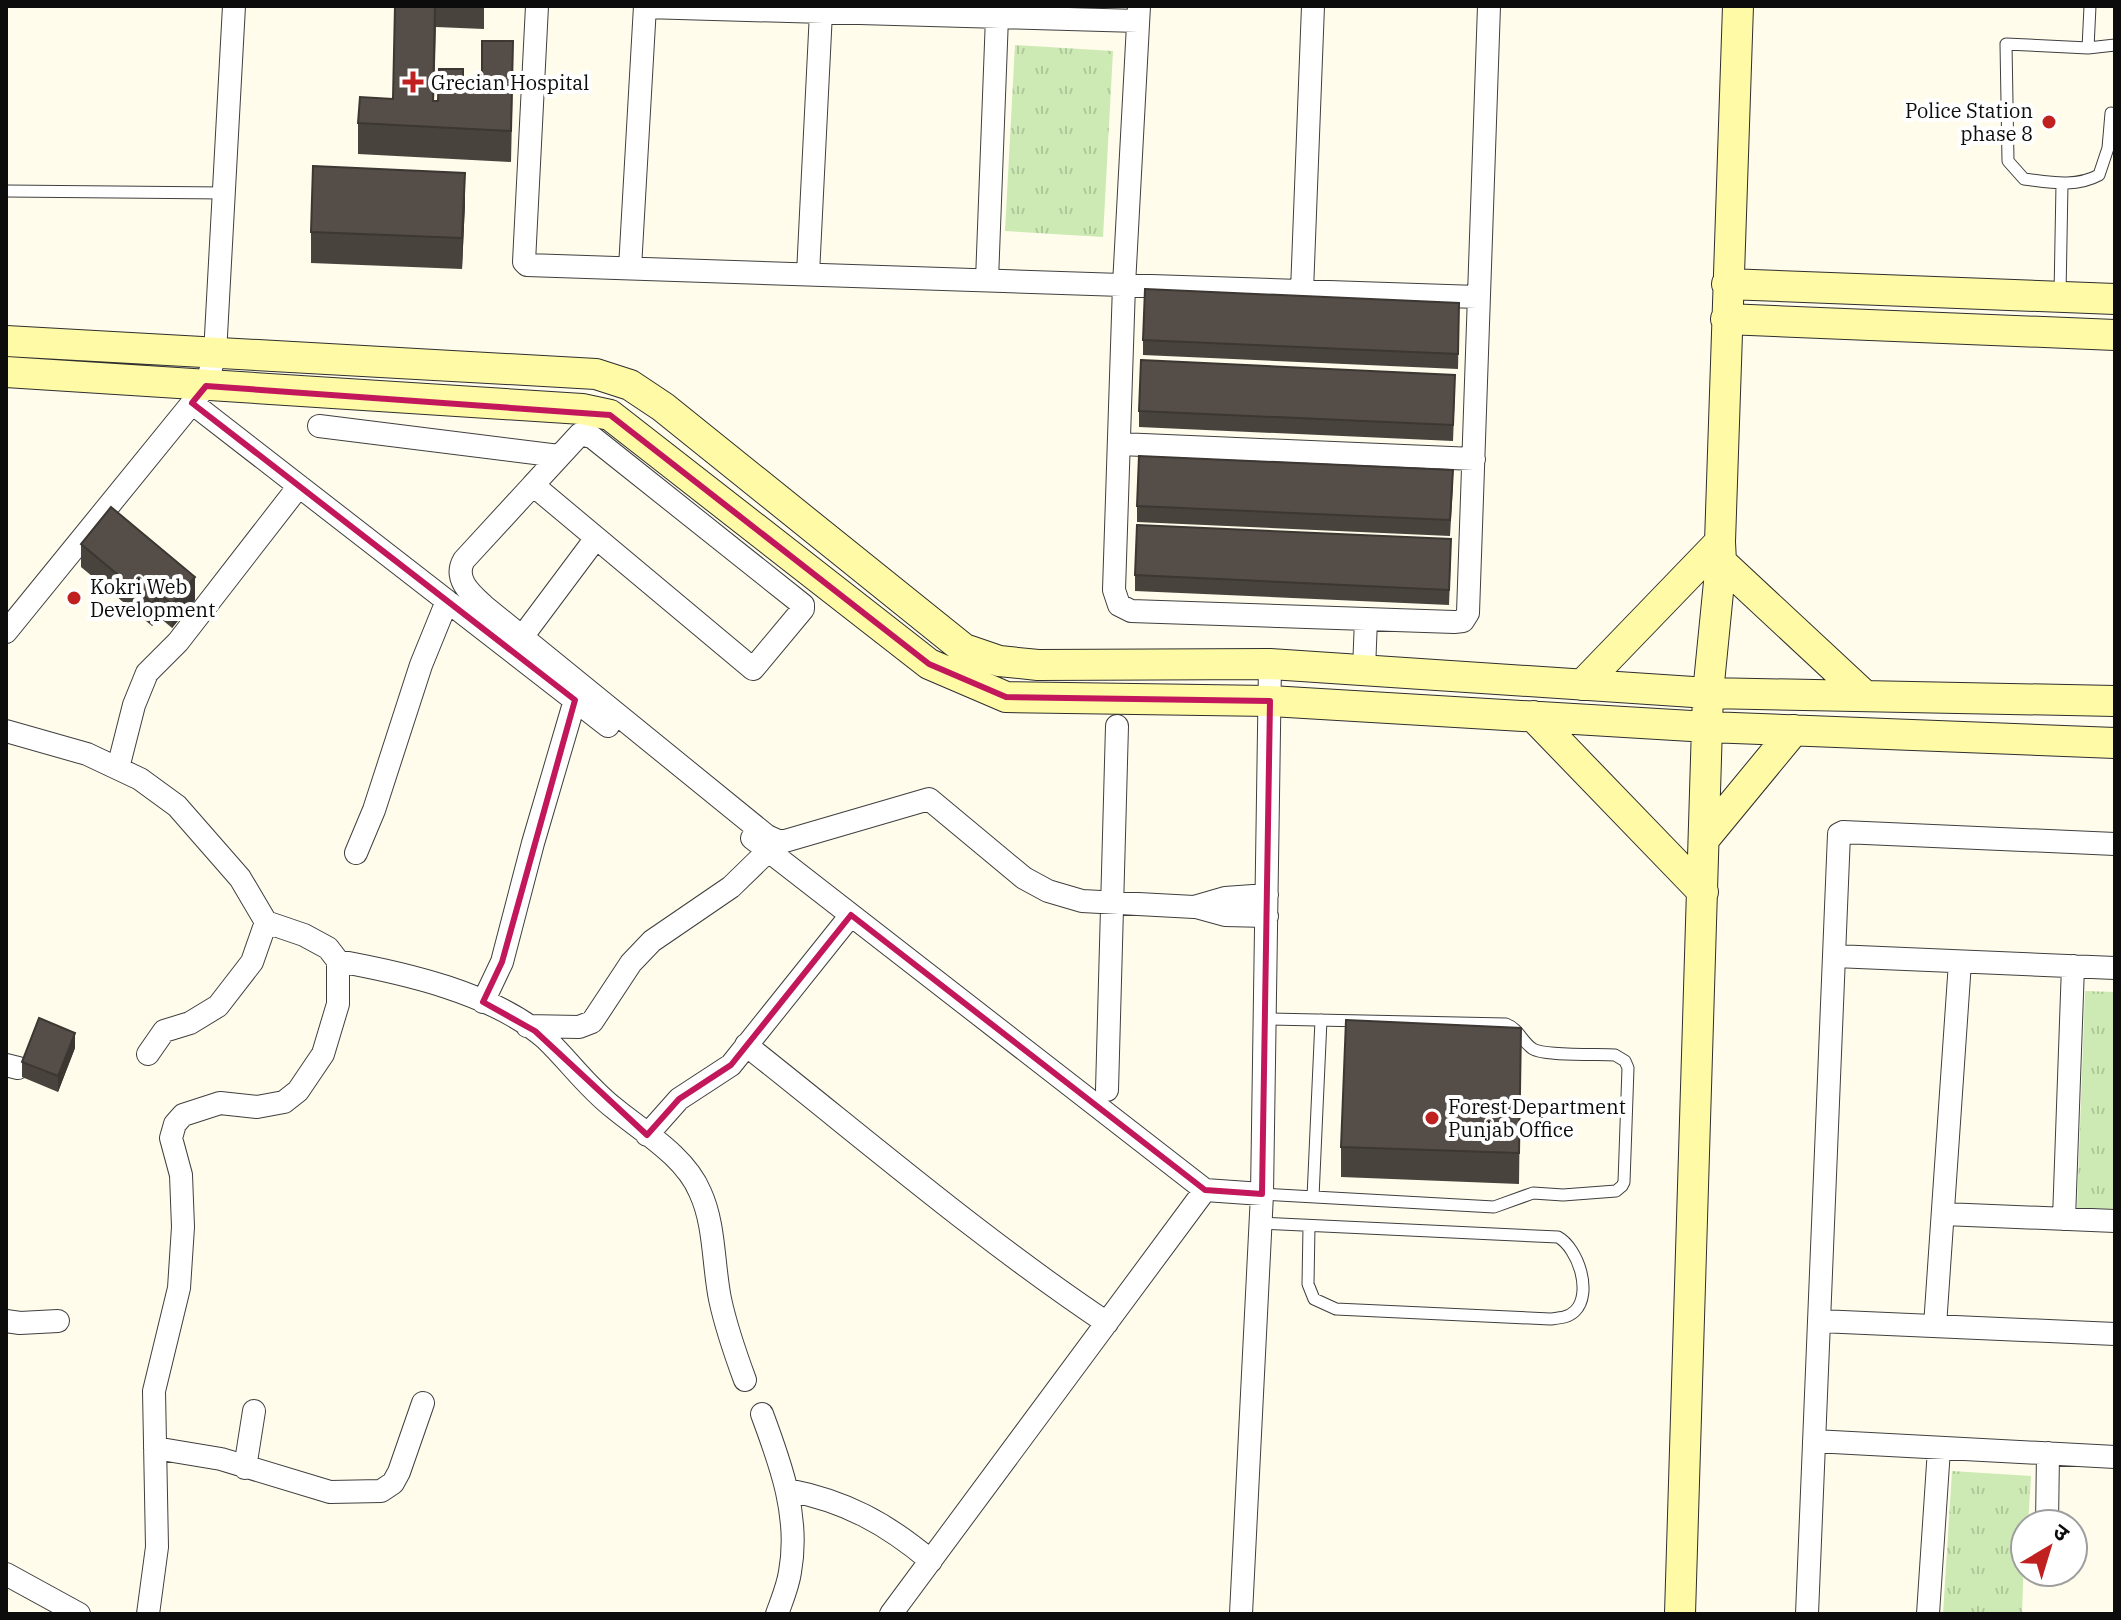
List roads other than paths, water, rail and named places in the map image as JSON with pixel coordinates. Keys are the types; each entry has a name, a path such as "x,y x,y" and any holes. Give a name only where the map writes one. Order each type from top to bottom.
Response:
{"main road":[{"path":"1680,1614 1708,693 1720,552 1738,6"},
{"path":"1727,284 2115,299"},
{"path":"1726,319 2115,335"},
{"path":"6,341 596,374 630,385 663,407 964,649 999,661 1038,665 1270,664 1708,693 2115,701"},
{"path":"6,372 199,394 582,409 610,415 929,664 1006,697 1270,701 1708,727 2115,743"},
{"path":"1582,685 1720,552"},
{"path":"1720,552 1865,696"},
{"path":"1533,716 1703,892"},
{"path":"1705,838 1794,730"}],"street":[{"path":"6,632 199,394 215,354 234,6"},
{"path":"537,6 524,262 527,265 1477,297"},
{"path":"630,268 645,6 997,17 1138,14 1124,285 1114,590 1119,605 1131,611 1463,621 1468,613 1489,6"},
{"path":"1302,291 1313,6"},
{"path":"808,274 821,12"},
{"path":"987,280 997,17"},
{"path":"199,394 299,486 1205,1190 1262,1194"},
{"path":"319,426 559,456"},
{"path":"533,485 753,669 803,609 802,603 592,437 580,434 559,456 464,560 459,572 472,594 522,637 773,840 785,841 929,799 1024,878 1048,891 1082,901 1112,904 1194,907 1225,898 1267,906"},
{"path":"1120,444 1474,459"},
{"path":"118,768 134,705 147,673 178,642 299,486"},
{"path":"522,637 596,538"},
{"path":"356,853 374,810 421,665 447,601"},
{"path":"1364,670 1366,619"},
{"path":"1241,1614 1262,1194 1270,664"},
{"path":"483,1002 502,962 575,700"},
{"path":"1107,1090 1117,726"},
{"path":"6,731 87,754 140,779 177,806 240,878 266,922 304,935 328,948 338,961 338,1004 323,1054 298,1091 284,1102 257,1107 220,1103 197,1109 183,1115 175,1124 171,1138 181,1175 183,1227 179,1288 156,1375 157,1547 148,1614"},
{"path":"1807,1614 1841,833 2115,844"},
{"path":"527,1026 579,1027 592,1022 641,951 731,887 768,851"},
{"path":"647,1135 679,1099 723,1071 851,915"},
{"path":"148,1054 164,1031 190,1023 218,1006 252,962 266,922"},
{"path":"1835,956 2115,968"},
{"path":"338,961 428,982 483,1002 527,1026 547,1041 610,1105 687,1171 702,1196 720,1298 745,1380"},
{"path":"1935,1326 1960,962"},
{"path":"2064,1219 2073,966"},
{"path":"746,1045 932,1195 1045,1282 1107,1323"},
{"path":"891,1614 1205,1190"},
{"path":"1944,1214 2115,1221"},
{"path":"6,1321 58,1321"},
{"path":"1820,1321 2115,1334"},
{"path":"155,1448 221,1459 330,1492 381,1491 393,1483 399,1472 423,1403"},
{"path":"245,1468 254,1411"},
{"path":"762,1414 788,1490 793,1543 790,1573 777,1614"},
{"path":"1814,1441 2115,1457"},
{"path":"1928,1614 1939,1449"},
{"path":"2047,1508 2048,1453"},
{"path":"788,1490 843,1504 902,1536 931,1561"},
{"path":"6,1574 79,1614"}],"lane":[{"path":"2088,48 2090,6"},
{"path":"2111,113 2108,148 2099,175 2086,183 2062,184 2024,179 2008,161 2006,44 2088,48 2115,45"},
{"path":"2060,297 2062,184"},
{"path":"6,191 224,193"},
{"path":"1262,1194 1494,1207 1533,1193 1563,1195 1616,1191 1624,1182 1629,1088 1628,1068 1615,1055 1541,1052 1506,1024 1265,1019"},
{"path":"1313,1197 1321,1020"},
{"path":"1260,1223 1558,1237 1566,1241 1578,1261 1581,1301 1575,1311 1565,1317 1550,1319 1336,1309 1314,1299 1308,1284 1309,1226"}],"place":[{"name":"Grecian Hospital","path":"413,82"},
{"name":"Police Station phase 8","path":"2049,122"},
{"name":"Kokri Web Development","path":"74,598"},
{"name":"Forest Department Punjab Office","path":"1432,1118"}]}
